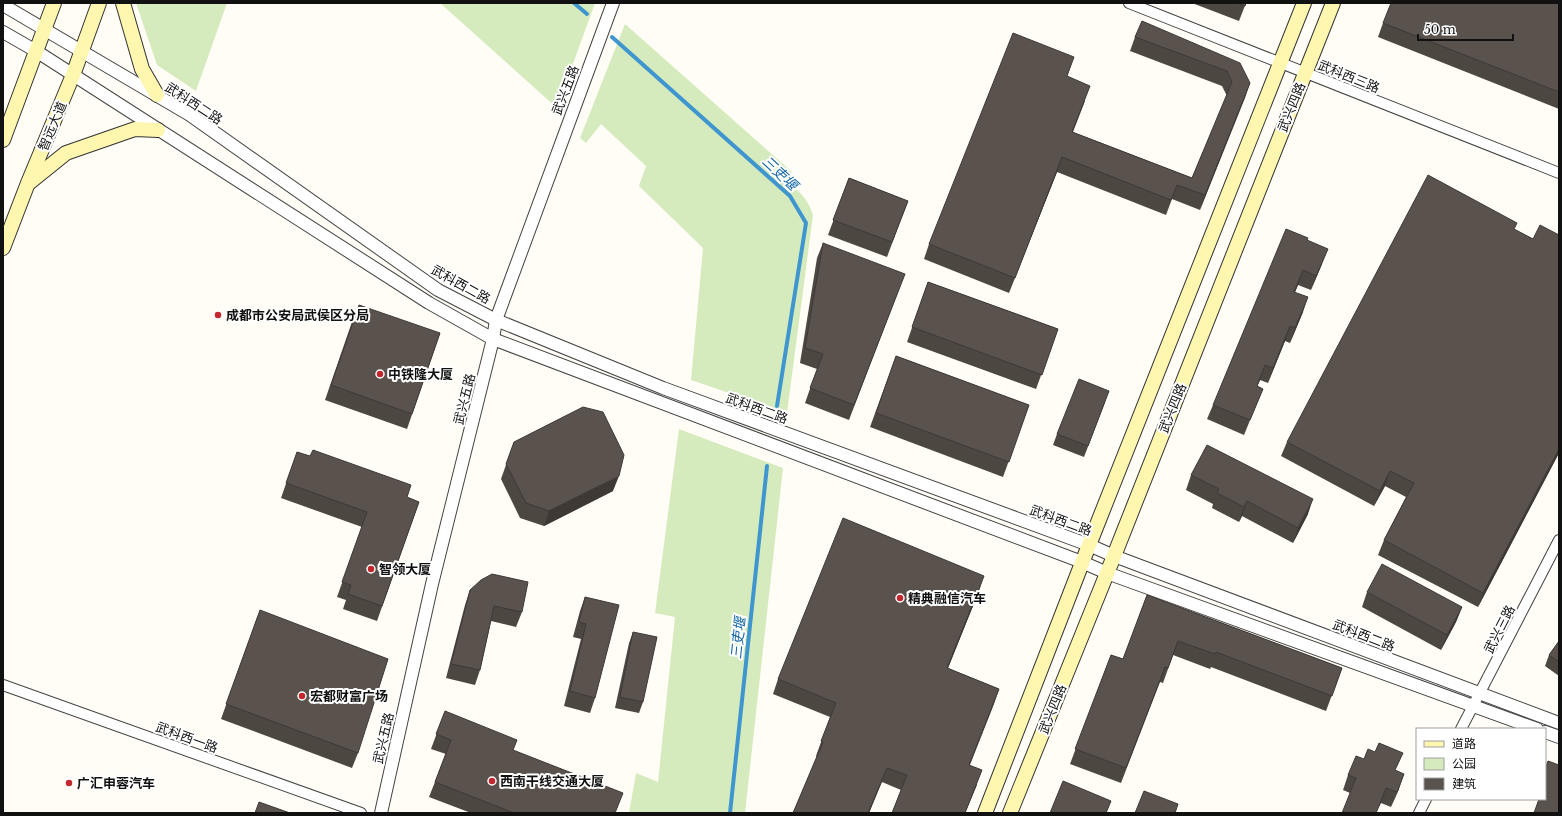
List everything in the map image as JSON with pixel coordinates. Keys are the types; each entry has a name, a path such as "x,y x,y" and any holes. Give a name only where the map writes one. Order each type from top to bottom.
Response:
{"main road":[{"path":"3,140 54,3"},
{"name":"智远大道","path":"3,248 28,183 73,75 99,3"},
{"path":"123,3 142,69 157,95"},
{"name":"武兴四路","path":"985,813 1082,562 1304,3"},
{"name":"武兴四路","path":"1010,813 1114,556 1333,3"},
{"path":"28,183 66,153 135,129 158,130"}],"street":[{"name":"武兴五路","path":"381,813 432,584 493,339 496,320 613,3"},
{"name":"武科西三路","path":"1129,3 1559,173"},
{"name":"武科西二路","path":"3,5 190,115 438,290 496,320 663,388 1089,545 1114,556 1559,723"},
{"path":"3,32 36,51 429,303 493,339 1082,562 1107,573 1534,728"},
{"name":"武兴三路","path":"1462,728 1559,540"},
{"name":"武科西一路","path":"3,685 362,813"},
{"path":"1546,732 1559,737"},
{"path":"1419,813 1426,800"}],"green space":[{"path":"136,3 227,3 196,91 157,65"},
{"path":"440,3 595,3 557,108"},
{"path":"625,24 792,172 788,183 804,197 811,209 813,215 787,413 691,380 703,248 639,186 646,166 601,124 586,143 580,138"},
{"path":"679,429 783,468 745,813 629,813 636,773 658,782 675,617 655,613"}],"building":[{"path":"1236,3 1246,3 1245,6"},
{"path":"1391,3 1559,3 1559,92 1383,23"},
{"path":"1142,21 1240,63 1250,83 1205,195 1177,185 1171,200 1062,157 1015,278 929,244 1013,33 1074,57 1067,76 1090,86 1072,132 1192,178 1232,82 1227,71 1135,37"},
{"path":"1428,175 1517,223 1514,229 1533,239 1540,225 1559,235 1559,449 1483,593 1384,540 1414,483 1390,471 1380,491 1287,442"},
{"path":"849,178 908,201 892,242 833,220"},
{"path":"1286,229 1308,238 1307,240 1328,249 1316,276 1303,270 1294,292 1308,297 1295,328 1290,326 1273,368 1265,365 1257,386 1263,389 1250,420 1213,405"},
{"path":"823,243 905,274 854,405 810,388 823,354 805,348"},
{"path":"928,282 1058,329 1042,375 912,327"},
{"name":"中铁隆大厦","path":"359,305 440,333 412,414 331,385"},
{"path":"896,356 1029,405 1009,462 876,413"},
{"path":"1079,379 1109,391 1088,446 1057,434"},
{"path":"583,407 603,412 624,455 619,476 549,511 526,503 506,464 514,442"},
{"path":"1207,445 1313,499 1298,528 1247,501 1244,507 1217,493 1219,489 1191,475"},
{"name":"智领大厦","path":"313,450 411,485 407,497 419,502 382,606 348,594 351,585 342,582 367,512 286,483 297,452 310,456"},
{"path":"843,518 984,576 947,668 999,689 969,765 982,770 965,813 892,813 907,775 887,768 868,813 793,813 823,742 821,741 836,703 778,679"},
{"path":"1382,564 1462,607 1447,635 1367,592"},
{"path":"492,574 528,582 522,612 494,606 480,670 451,664 470,590 481,580"},
{"path":"1147,595 1342,668 1332,696 1216,652 1215,654 1178,641 1168,668 1165,667 1126,768 1075,749 1111,655 1123,659"},
{"path":"585,597 619,605 595,698 570,691 586,624 579,622"},
{"name":"宏都财富广场","path":"260,610 388,659 358,753 226,704"},
{"path":"633,632 657,637 643,702 620,697"},
{"path":"1559,641 1559,662 1549,655"},
{"name":"西南干线交通大厦","path":"445,711 517,740 513,750 623,793 615,813 514,813 435,782 451,740 436,734"},
{"path":"1379,743 1403,753 1395,770 1404,774 1397,792 1386,788 1376,813 1342,813 1356,778 1348,775 1356,756 1364,759 1368,749 1375,752"},
{"path":"1548,761 1559,765 1559,813 1534,813 1539,800 1546,800 1546,766"},
{"path":"1063,781 1111,801 1106,813 1050,813"},
{"path":"1144,791 1178,804 1175,813 1135,813"},
{"path":"259,802 290,813 255,813"}],"waterway":[{"name":"三吏堰","path":"574,3 587,14"},
{"name":"三吏堰","path":"612,37 790,196 806,223 777,406"},
{"name":"三吏堰","path":"730,813 767,466"}],"place":[{"name":"成都市公安局武侯区分局","path":"218,315"},
{"name":"中铁隆大厦","path":"380,374"},
{"name":"智领大厦","path":"371,569"},
{"name":"精典融信汽车","path":"900,598"},
{"name":"宏都财富广场","path":"302,696"},
{"name":"西南干线交通大厦","path":"492,781"},
{"name":"广汇申蓉汽车","path":"69,783"}]}
